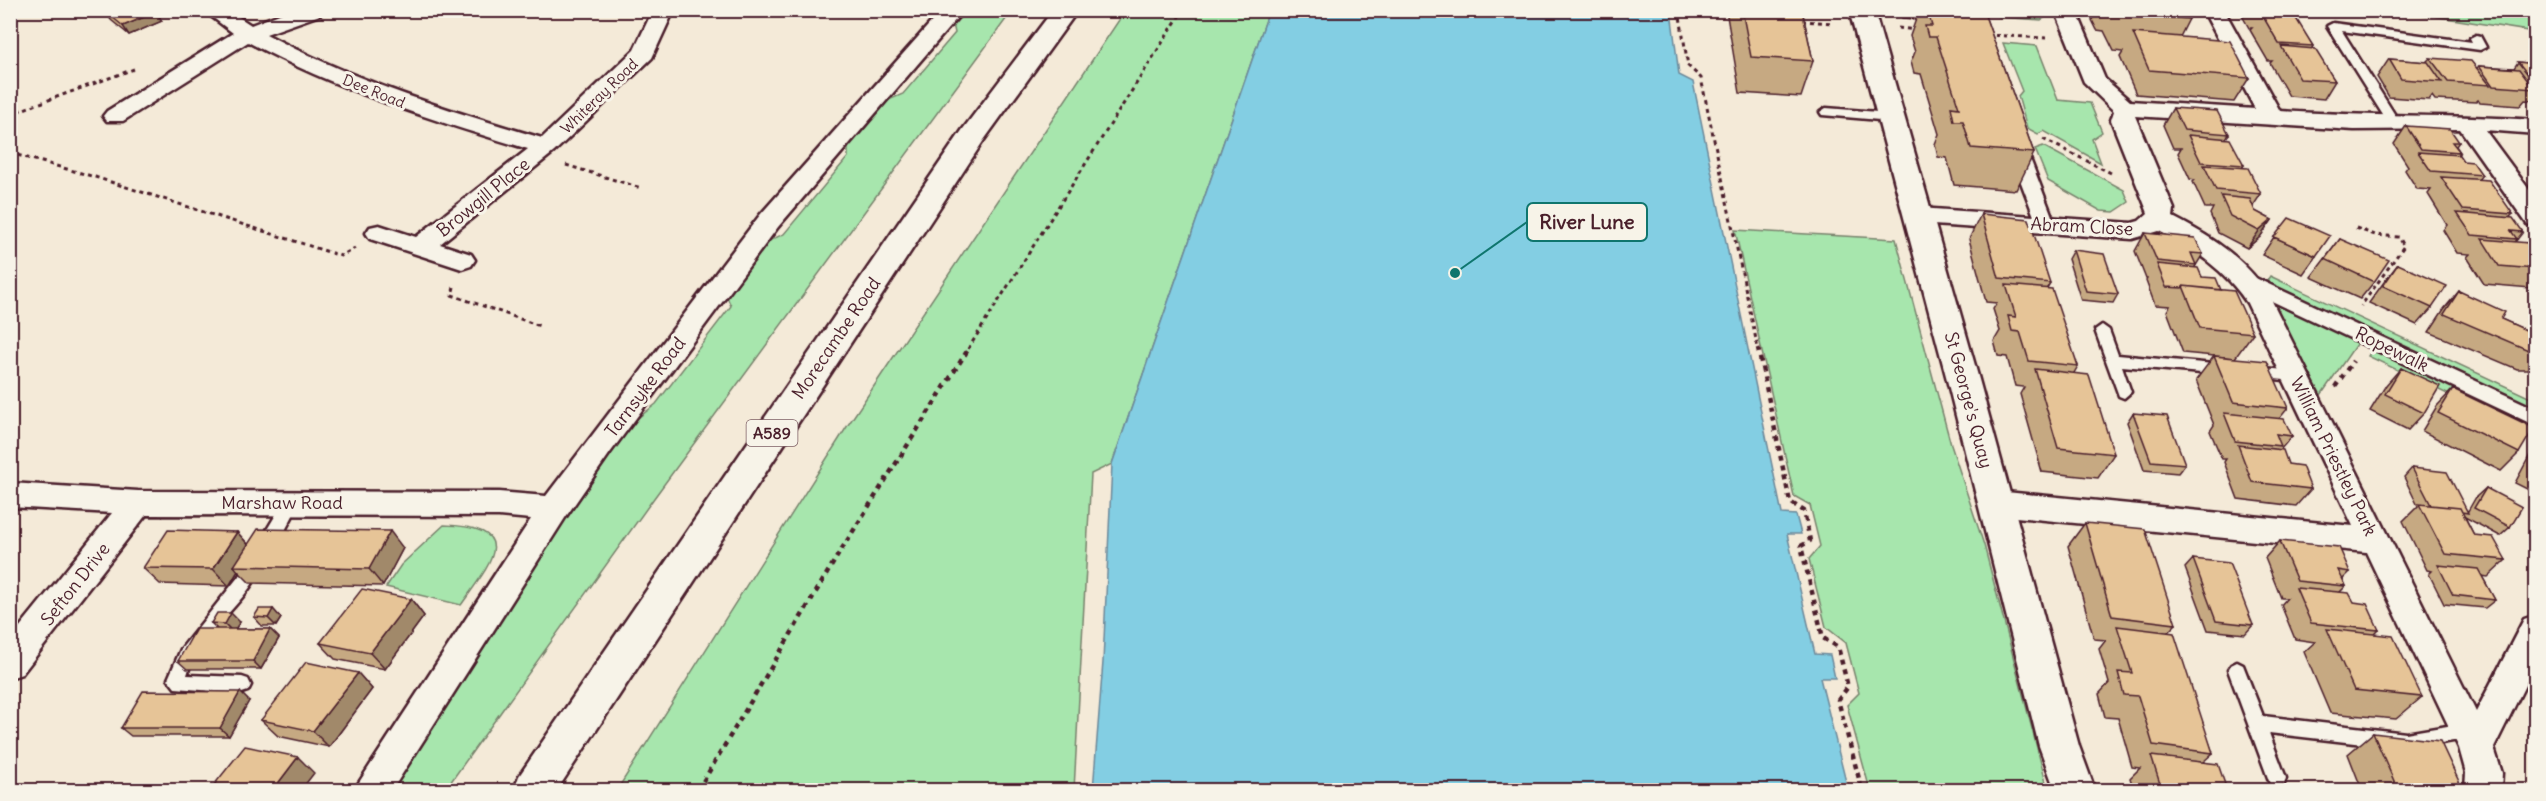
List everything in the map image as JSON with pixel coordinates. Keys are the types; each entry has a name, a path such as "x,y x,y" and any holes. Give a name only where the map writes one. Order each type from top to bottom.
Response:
{"main road":[{"name":"Morecambe Road","path":"534,790 974,135 1066,10"},
{"name":"St George's Quay","path":"1863,18 1919,216 2059,746 2076,790"}],"street":[{"name":"Dee Road","path":"213,10 246,34 382,97 546,147"},
{"path":"115,116 246,34 312,10"},
{"name":"Whiteray Road","path":"546,147 644,54 664,10"},
{"name":"Tarnsyke Road","path":"372,790 554,509 769,221 954,10"},
{"path":"2065,10 2095,82 2127,110 2149,106 2394,123 2467,122 2535,127"},
{"path":"2213,10 2271,116"},
{"name":"Abram Close","path":"1919,216 2132,231 2147,228 2161,216 2158,199 2125,127 2123,114 2127,110"},
{"path":"2467,122 2535,218"},
{"path":"2011,131 2046,224"},
{"name":"Browgill Place","path":"420,247 546,147"},
{"name":"William Priestley Park","path":"2157,220 2219,254 2247,281 2315,415 2470,739 2484,773 2483,790"},
{"name":"Browgill Place","path":"380,233 462,260"},
{"name":"Ropewalk","path":"2247,281 2535,418"},
{"name":"Marshaw Road","path":"10,495 138,502 499,504 554,509"},
{"name":"Sefton Drive","path":"10,664 138,502"},
{"path":"1996,503 2376,541"},
{"path":"2470,739 2535,629"}],"lane":[{"path":"2394,123 2333,26 2480,47 2476,38"},
{"path":"1826,112 1891,117"},
{"path":"2102,330 2124,392"},
{"path":"2113,360 2295,376"},
{"path":"242,685 181,683 177,679 178,671 200,636 244,582 292,502"},
{"path":"2238,670 2277,778"},
{"path":"2257,723 2406,741 2470,739"}],"path":[{"path":"698,790 838,555 1183,10"},
{"path":"1679,10 1688,66 1701,78 1790,502 1804,511 1810,541 1801,546 1823,638 1838,647 1848,687 1839,700 1862,790"},
{"path":"1795,20 1863,18 1923,30"},
{"path":"1979,34 2077,39"},
{"path":"2011,131 2043,139 2106,173 2115,174"},
{"path":"546,147 560,164 641,188"},
{"path":"10,153 341,256 380,233"},
{"path":"2356,228 2375,235 2399,237 2404,246 2356,314"},
{"path":"462,260 452,295 540,326"},
{"path":"2315,415 2368,338"}],"green space":[{"path":"2054,10 2041,20 1999,17 1997,11"},
{"path":"965,11 1012,11 654,498 445,790 383,790 561,520 634,421 656,404 731,306 726,295 766,242 784,234 848,157 848,144 884,102 903,94 955,33 953,24"},
{"path":"1125,11 1269,11 1112,464 1091,474 1074,790 617,790 848,425"},
{"path":"2401,11 2535,11 2535,32"},
{"path":"2003,43 2037,46 2058,100 2090,103 2102,132 2092,139 2101,163 2044,131 2038,134 2027,128 2018,96 2022,91"},
{"path":"2043,146 2124,190 2129,202 2114,212 2101,211 2048,181 2035,149"},
{"path":"1735,230 1896,239 1951,445 1984,545 2048,790 1870,790 1847,705 1859,693 1846,643 1826,627 1809,559 1820,546 1810,505 1794,496"},
{"path":"2270,276 2535,400 2535,411 2266,282"},
{"path":"2271,298 2359,340 2321,395"},
{"path":"2374,347 2535,424 2535,436 2368,356"},
{"path":"444,525 469,527 484,532 492,540 493,550 490,562 461,605 386,587 401,565"}],"water":[{"path":"1269,11 1671,11 1679,75 1693,82 1782,514 1796,515 1801,534 1787,534 1815,654 1830,655 1835,678 1820,678 1848,790 1093,790 1103,662 1112,464"}],"building":[{"path":"105,10 154,10 156,12 123,26"},
{"path":"1742,10 1802,10 1813,61 1751,57"},
{"path":"1927,10 1983,10 2034,153 1971,148 1963,121 1954,121 1951,107 1959,108 1936,37 1928,37 1925,26 1932,26"},
{"path":"2131,10 2185,10 2189,19 2133,15"},
{"path":"2260,10 2291,10 2292,13"},
{"path":"2261,13 2294,15 2313,46 2279,44"},
{"path":"2133,33 2230,41 2249,78 2149,70"},
{"path":"2281,46 2315,49 2335,81 2300,79"},
{"path":"2430,58 2471,61 2490,85 2448,82"},
{"path":"2389,59 2428,62 2442,82 2401,79"},
{"path":"2518,62 2535,64 2535,82 2534,82"},
{"path":"2479,66 2519,69 2534,89 2493,86"},
{"path":"2173,108 2217,111 2229,134 2184,130"},
{"path":"2406,126 2450,129 2459,142 2452,142 2460,152 2421,149"},
{"path":"2188,135 2230,139 2244,165 2201,162"},
{"path":"2418,152 2459,155 2463,161 2473,162 2482,175 2431,171"},
{"path":"2204,165 2248,168 2261,194 2216,190"},
{"path":"2441,177 2489,180 2513,214 2463,210"},
{"path":"2221,196 2250,199 2255,211 2272,220 2259,231 2230,216"},
{"path":"2457,213 2513,218 2523,232 2511,231 2517,239 2472,235"},
{"path":"1981,214 2029,219 2050,283 1999,278"},
{"path":"2289,218 2330,236 2316,256 2274,237"},
{"path":"2145,233 2195,238 2203,254 2191,253 2196,265 2157,261"},
{"path":"2340,239 2389,260 2374,282 2325,259"},
{"path":"2482,239 2529,243 2535,253 2535,269 2499,266"},
{"path":"2073,250 2104,254 2118,294 2086,291"},
{"path":"2157,264 2198,268 2202,277 2216,278 2221,290 2183,286 2182,288 2166,287"},
{"path":"2398,264 2447,286 2432,308 2383,286"},
{"path":"2006,285 2052,289 2078,366 2029,361 2020,332 2012,331 2008,316 2016,317"},
{"path":"2183,286 2234,291 2253,333 2200,328"},
{"path":"2459,291 2505,312 2501,319 2528,331 2535,331 2535,352 2444,314"},
{"path":"2214,356 2267,361 2288,408 2233,402"},
{"path":"2401,368 2440,386 2424,413 2385,394"},
{"path":"2035,369 2089,375 2114,454 2058,448"},
{"path":"2453,389 2534,428 2519,453 2438,413"},
{"path":"2133,413 2167,416 2185,464 2151,461"},
{"path":"2224,413 2284,419 2292,436 2276,434 2281,446 2235,441"},
{"path":"2238,445 2283,450 2288,464 2302,466 2311,489 2252,482"},
{"path":"2412,468 2447,472 2468,513 2462,512 2460,508 2431,505"},
{"path":"2486,488 2522,507 2510,527 2474,508"},
{"path":"2419,504 2460,508 2474,535 2493,537 2506,560 2445,554"},
{"path":"2085,523 2145,529 2176,624 2112,616"},
{"path":"258,529 390,531 369,569 234,566"},
{"path":"168,530 237,532 213,569 143,568"},
{"path":"2280,541 2339,547 2350,572 2338,570 2346,586 2297,581"},
{"path":"2193,559 2229,563 2253,625 2216,621"},
{"path":"2438,565 2478,569 2495,600 2453,595"},
{"path":"2296,588 2349,593 2354,602 2367,604 2379,630 2311,623"},
{"path":"362,589 411,599 370,653 320,643"},
{"path":"259,609 273,609 268,618 254,617"},
{"path":"217,613 231,613 225,624 211,623"},
{"path":"2117,626 2174,633 2213,753 2153,745 2138,696 2124,695 2118,672 2132,673"},
{"path":"196,629 270,629 253,661 178,661"},
{"path":"2327,629 2393,636 2422,697 2354,690"},
{"path":"306,662 358,673 313,731 261,720"},
{"path":"143,691 240,692 220,728 121,728"},
{"path":"2373,733 2440,741 2463,790 2398,790"},
{"path":"245,746 298,757 273,790 210,790"},
{"path":"2151,756 2218,764 2227,790 2162,790"}],"place":[{"name":"River Lune","path":"1455,273"}]}
